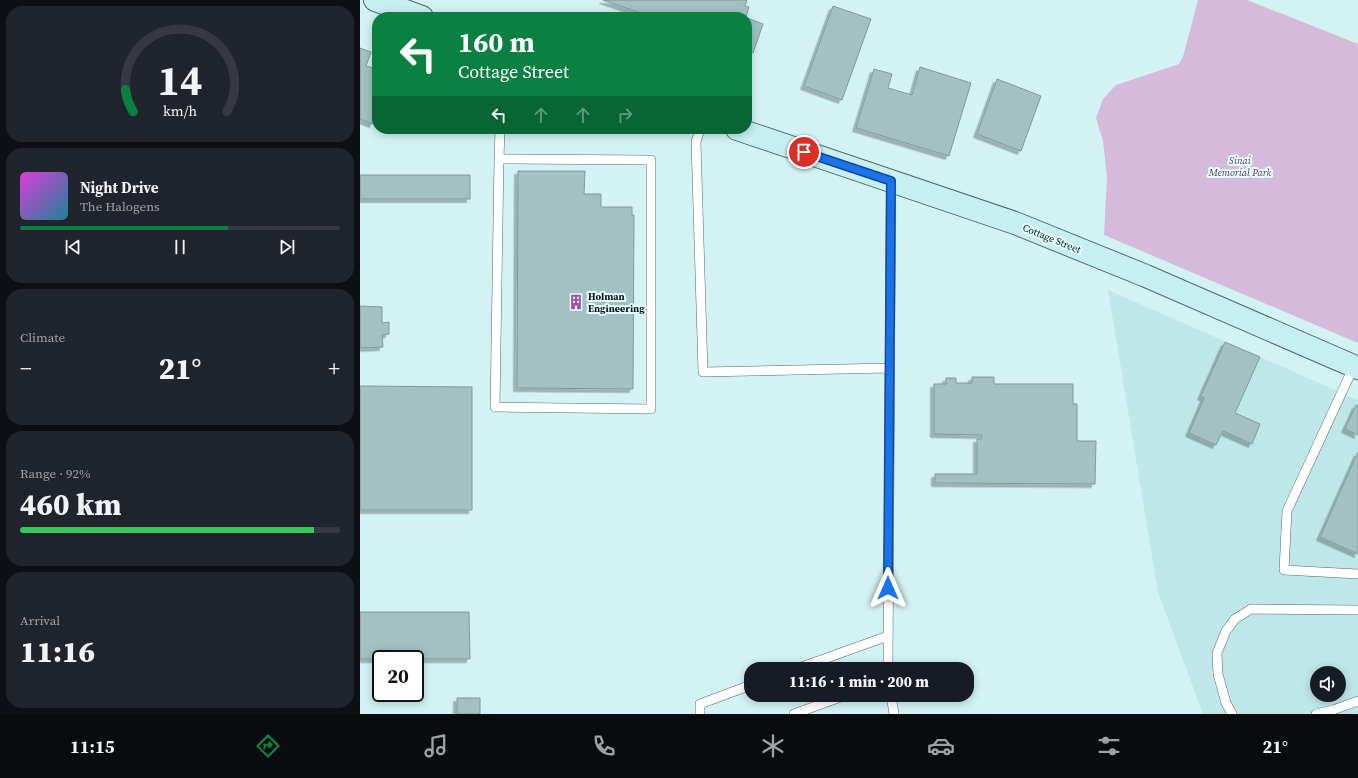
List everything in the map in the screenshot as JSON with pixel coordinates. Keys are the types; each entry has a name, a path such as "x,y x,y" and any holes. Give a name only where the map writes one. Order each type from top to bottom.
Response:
{"main road":[{"path":"375,0 408,12"},
{"name":"Cottage Street","path":"752,134 1015,223 1146,276 1356,367"}],"lane":[{"path":"499,159 651,160 651,409 495,408 499,159 500,134"},
{"path":"698,134 696,142 703,372 889,368"},
{"path":"888,662 891,181"},
{"path":"1356,367 1287,511 1284,570 1358,574"},
{"path":"1232,714 1226,703 1218,674 1217,653 1226,631 1236,619 1251,609 1358,610"},
{"path":"816,662 888,636"},
{"path":"700,714 700,704 744,688"},
{"path":"1316,714 1333,710 1358,701"},
{"path":"794,714 827,702"},
{"path":"891,702 894,714"}],"shaded area":[{"path":"1108,290 1358,400 1358,714 1203,714 1158,592"}],"green space":[{"name":"Sinai Memorial Park","path":"1198,0 1247,0 1358,44 1358,343 1104,235 1107,177 1103,141 1096,118 1103,99 1116,85 1179,64 1183,57"}],"building":[{"path":"603,0 747,0 745,6 749,7 748,12 638,12"},
{"path":"833,6 871,19 842,100 804,86"},
{"path":"752,20 763,24 752,52"},
{"path":"360,48 371,52 366,66 372,68 372,124 360,119"},
{"path":"920,67 971,83 949,156 856,128 874,69 892,74 888,88 912,95"},
{"path":"997,79 1041,96 1021,151 977,134"},
{"name":"Holman Engineering","path":"518,171 585,171 584,194 601,194 601,207 632,207 632,215 634,215 633,389 517,388"},
{"path":"360,175 470,175 470,199 360,199"},
{"path":"360,306 382,307 382,323 389,322 389,334 382,335 383,347 360,348"},
{"path":"1225,342 1260,357 1235,413 1260,424 1252,444 1223,431 1216,445 1189,433 1204,398 1201,396"},
{"path":"972,377 994,377 994,384 1073,384 1073,404 1077,404 1077,441 1096,441 1095,484 935,483 935,474 977,474 977,439 981,439 982,435 934,434 934,384 946,384 946,378 956,378 956,383 972,383"},
{"path":"360,386 472,387 472,510 360,510"},
{"path":"1356,405 1358,406 1358,435 1345,429"},
{"path":"1358,452 1358,554 1320,537"},
{"path":"360,612 469,612 470,659 424,659 424,650 372,650 372,659 360,659"},
{"path":"457,698 480,698 480,714 457,714"}],"place":[{"name":"Holman Engineering","path":"576,302"}],"route":[{"path":"804,152 891,181 888,588"}]}
